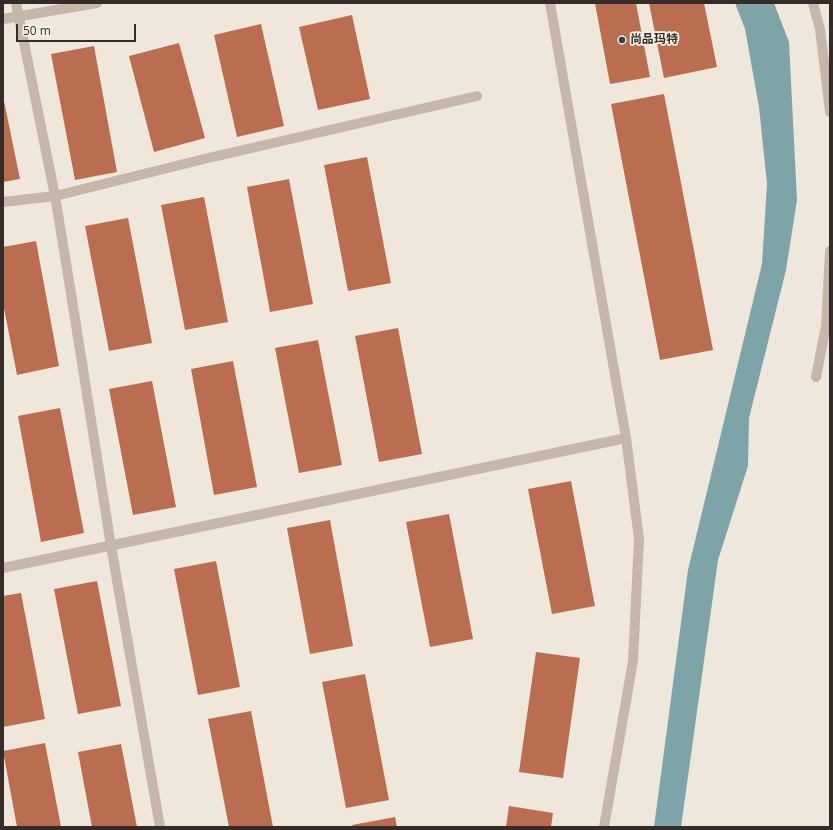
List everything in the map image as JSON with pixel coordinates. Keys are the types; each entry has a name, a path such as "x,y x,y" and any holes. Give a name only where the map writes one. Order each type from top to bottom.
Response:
{"street":[{"path":"16,3 55,196 111,546 160,827"},
{"path":"3,19 97,3"},
{"path":"550,3 626,438 639,539 633,660 604,827"},
{"path":"813,3 820,29 830,112"},
{"path":"3,202 55,196 204,159 477,96"},
{"path":"816,378 826,326 830,251"},
{"path":"3,568 626,438"}],"water":[{"path":"735,3 774,3 789,42 797,200 786,270 749,418 748,466 718,560 681,827 654,827 688,570 762,264 767,184 759,107 745,29"}],"building":[{"name":"尚品玛特","path":"595,3 636,3 650,77 610,84"},
{"path":"649,3 704,3 717,67 664,78"},
{"path":"352,15 370,99 318,110 299,27"},
{"path":"261,24 284,126 237,137 214,35"},
{"path":"179,43 205,138 154,152 129,56"},
{"path":"94,46 117,172 75,180 51,54"},
{"path":"664,94 713,350 660,360 611,104"},
{"path":"3,96 20,179 3,182"},
{"path":"367,157 391,283 348,291 324,165"},
{"path":"289,179 313,304 270,312 247,187"},
{"path":"204,197 228,322 185,330 161,205"},
{"path":"128,218 152,343 109,351 85,226"},
{"path":"36,241 59,366 17,375 3,303 3,247"},
{"path":"398,328 422,454 379,462 355,336"},
{"path":"318,340 342,465 299,473 275,348"},
{"path":"233,361 257,487 214,495 191,369"},
{"path":"152,381 176,507 133,515 109,389"},
{"path":"60,408 84,533 41,542 18,416"},
{"path":"571,481 595,606 552,614 528,489"},
{"path":"449,514 473,639 430,647 406,522"},
{"path":"330,520 353,646 310,654 287,528"},
{"path":"216,561 240,687 198,695 174,569"},
{"path":"97,581 121,706 78,714 54,589"},
{"path":"21,593 45,719 3,727 3,596"},
{"path":"536,652 580,658 563,778 519,772"},
{"path":"365,674 389,800 346,808 322,682"},
{"path":"251,711 273,827 229,827 208,719"},
{"path":"45,743 61,827 17,827 3,751"},
{"path":"121,744 137,827 92,827 78,752"},
{"path":"509,806 553,813 551,827 506,827"},
{"path":"395,817 397,827 353,827 352,825"}],"place":[{"name":"尚品玛特","path":"622,40"}]}
